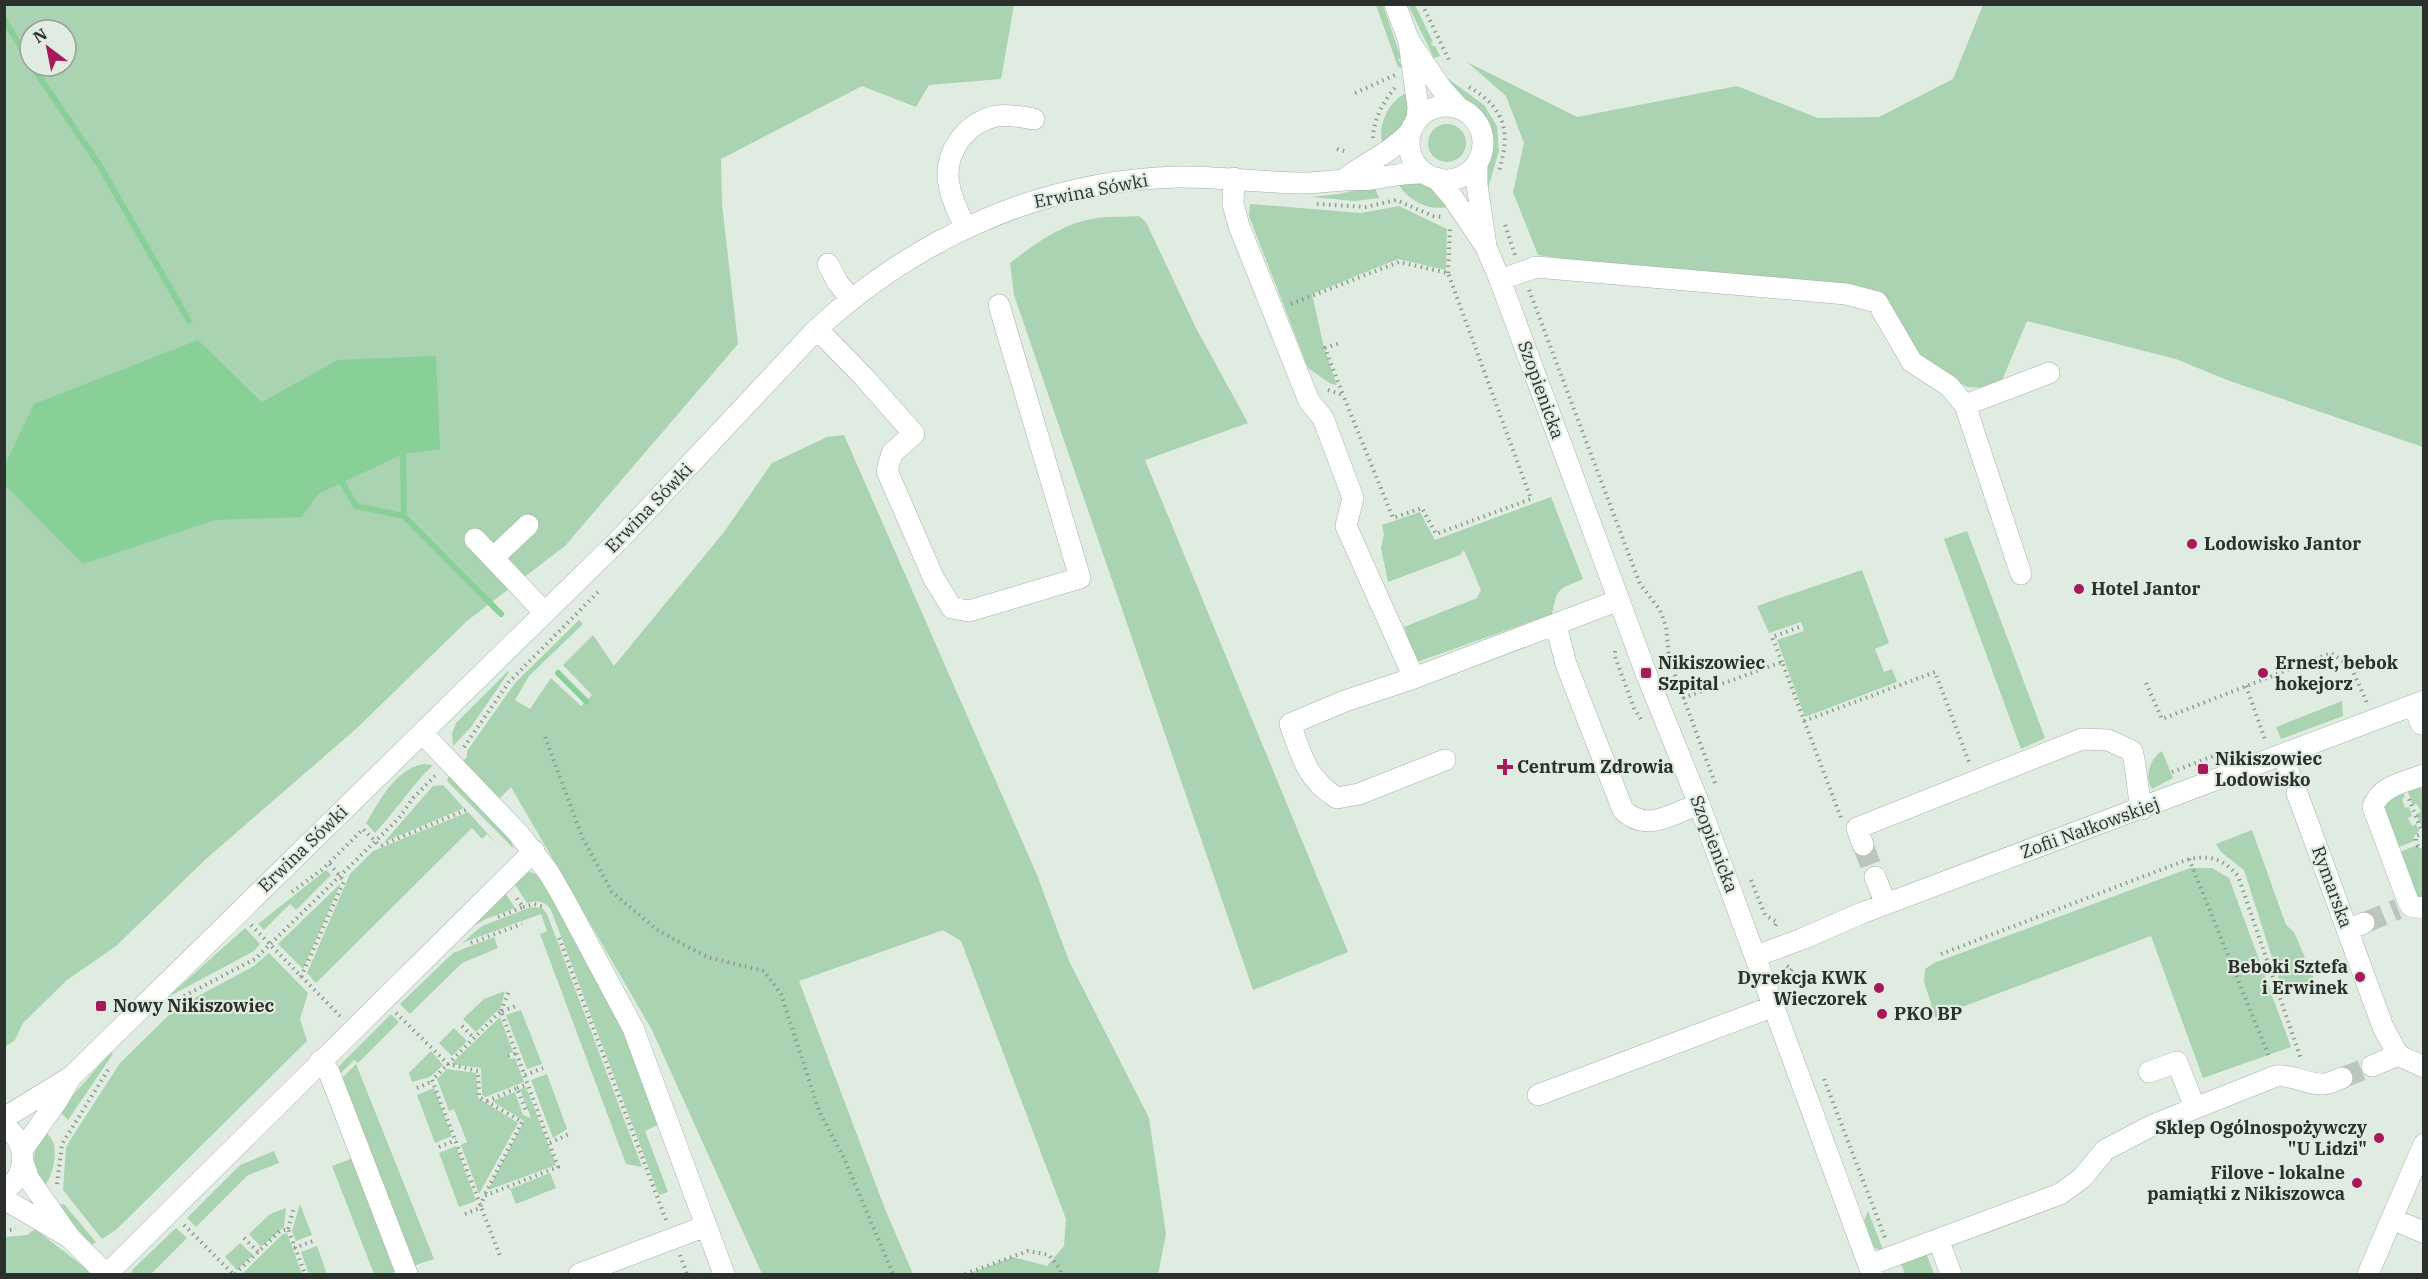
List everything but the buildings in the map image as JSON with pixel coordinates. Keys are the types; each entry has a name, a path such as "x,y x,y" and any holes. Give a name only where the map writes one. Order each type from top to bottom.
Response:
{"street":[{"path":"1343,180 1359,167 1400,143 1414,125 1437,107 1459,108 1469,113 1477,121 1482,131 1482,154 1477,164 1460,177 1448,180 1431,176 1417,165 1411,155 1409,143 1414,125 1418,107 1408,41 1395,4"},
{"path":"1408,41 1441,88 1459,108"},
{"path":"965,227 948,182 948,165 954,148 966,132 990,118 1007,115 1034,119"},
{"name":"Szopienicka","path":"1477,164 1476,176 1486,247"},
{"name":"Erwina Sówki","path":"4,1118 71,1077 665,493 817,329 851,299 918,252 965,227 1025,204 1094,186 1164,177 1234,178 1306,183 1370,180 1412,172 1431,176"},
{"name":"Szopienicka","path":"1431,176 1453,198 1486,247 1500,280 1646,673 1699,804 1756,956 1782,998 1870,1270"},
{"path":"1234,178 1233,204 1239,226 1309,401 1323,418 1353,498 1346,526 1414,678"},
{"path":"828,264 838,283 851,299"},
{"path":"1500,280 1536,267 1846,294 1877,302 1912,362 1949,386 1965,405 2021,574"},
{"path":"817,329 863,375 914,435 892,453 887,471 934,579 952,608 969,611 1080,578 999,304"},
{"path":"1965,405 2049,373"},
{"path":"493,558 528,525"},
{"path":"475,539 545,613"},
{"path":"1445,760 1359,794 1337,798 1320,787 1304,763 1290,724 1345,700 1414,678 1619,600"},
{"path":"1556,625 1566,664 1623,810 1632,819 1650,823 1699,804"},
{"name":"Zofii Nałkowskiej","path":"1756,956 1886,904 2142,809 2275,750 2420,710"},
{"path":"422,733 512,825 534,851 563,897 633,1028 724,1275"},
{"path":"1863,845 1857,828 2082,739 2108,740 2132,751 2138,770 2138,794 2142,809"},
{"name":"Rymarska","path":"2275,750 2295,789 2356,927 2383,1027 2398,1055"},
{"path":"2411,907 2395,871 2373,807 2376,796 2385,789 2424,774"},
{"path":"4,1126 18,1139 29,1179 70,1238 107,1275 534,851"},
{"path":"1875,877 1886,904"},
{"path":"1538,1095 1782,998"},
{"path":"2372,1066 2398,1055 2424,1067"},
{"path":"320,1061 329,1072 407,1275"},
{"path":"2149,1072 2177,1062 2195,1108"},
{"path":"1870,1270 1938,1239 2060,1194 2082,1178 2105,1150 2153,1125 2276,1076 2285,1075 2309,1083 2325,1085 2342,1078"},
{"name":"Erwina Sówki","path":"4,1191 17,1180 23,1155 71,1077"},
{"path":"2368,1275 2422,1152"},
{"path":"4,1199 70,1238"},
{"path":"2392,1219 2423,1232"},
{"path":"579,1275 706,1226"},
{"path":"1938,1239 1951,1275"}],"path":[{"path":"1355,93 1398,74"},
{"path":"1373,143 1374,127 1387,98 1401,84"},
{"path":"1313,204 1366,207 1398,201 1433,216 1450,217"},
{"path":"1502,216 1640,584 1660,610 1666,626 1669,659"},
{"path":"1343,395 1394,518 1422,508 1436,534 1531,499 1448,273 1452,224"},
{"path":"1280,308 1399,262 1448,273"},
{"path":"461,750 509,682 605,585"},
{"path":"1802,626 1772,637 1842,821"},
{"path":"2146,683 2162,719 2331,653 2351,667 2369,709"},
{"path":"1683,698 1782,662"},
{"path":"1804,721 1935,672 1976,780"},
{"path":"2246,686 2275,750"},
{"path":"545,737 583,839 612,892 656,929 707,957 764,971 780,994 819,1111 844,1158 893,1275"},
{"path":"179,999 251,962 375,841 442,769"},
{"path":"2402,783 2423,832 2416,836 2415,841 2418,846 2424,848"},
{"path":"324,868 363,829 382,845 469,808"},
{"path":"1941,954 2189,859 2204,856 2215,858 2230,866 2238,876 2309,1083"},
{"path":"2189,859 2276,1076"},
{"path":"249,924 301,977 344,881 329,863"},
{"path":"523,908 538,904 549,911"},
{"path":"471,943 522,924"},
{"path":"556,928 687,1275"},
{"path":"1782,998 1792,969"},
{"path":"417,1088 433,1081 501,1011 508,991"},
{"path":"501,1011 519,1005"},
{"path":"484,1196 556,1168 558,1163 501,1011"},
{"path":"403,1020 448,1064 478,1071 479,1097 522,1122 480,1208 465,1214"},
{"path":"462,1026 474,1038"},
{"path":"508,1056 517,1053"},
{"path":"55,1189 62,1144 113,1063"},
{"path":"525,1076 543,1068"},
{"path":"1822,1073 1888,1246"},
{"path":"433,1081 500,1256"},
{"path":"486,1101 528,1084"},
{"path":"517,1088 527,1113"},
{"path":"550,1143 569,1134"},
{"path":"440,1147 456,1140"},
{"path":"294,1207 288,1229 305,1275"},
{"path":"170,1212 234,1275 280,1231 288,1229"},
{"path":"244,1238 258,1252"},
{"path":"294,1248 316,1240"},
{"path":"965,1275 1028,1251 1049,1255 1060,1269 1061,1275"}],"shaded area":[{"path":"5,5 1014,5 1001,79 929,85 916,107 862,86 721,159 722,204 738,344 565,546 467,621 357,728 206,859 116,946 67,980 23,1023 15,1040 5,1047"},
{"path":"1376,5 1383,5 1401,58 1398,59 1404,69 1398,67"},
{"path":"1408,5 1415,5 1433,42 1432,46 1435,46 1440,56 1434,58"},
{"path":"1983,5 2423,5 2423,447 2227,380 2176,359 2027,321 2003,378 2004,383 1992,388 1968,387 1942,375 1916,356 1894,311 1538,255 1513,192 1524,143 1506,96 1467,62 1577,117 1737,86 1818,118 1879,117 1953,79"},
{"path":"1447,78 1484,105 1497,126 1499,151 1487,192 1485,170 1492,154 1493,141 1490,126 1479,109 1459,96 1444,79"},
{"path":"1409,92 1404,122 1383,145 1381,130 1386,114 1396,100"},
{"path":"1447,124 1461,129 1466,143 1461,157 1447,162 1433,157 1428,143 1433,129"},
{"path":"1396,180 1421,182 1450,206 1434,208 1418,203 1405,193"},
{"path":"1374,186 1379,198 1355,201 1311,197 1339,194"},
{"path":"1250,204 1361,213 1399,206 1447,229 1446,270 1398,259 1312,294 1324,348 1337,385 1331,384 1308,368 1249,216"},
{"path":"1139,216 1146,222 1196,328 1248,423 1145,460 1348,952 1253,990 1014,295 1010,263 1040,241 1073,224 1102,217"},
{"path":"198,340 262,402 338,360 436,356 440,449 403,454 318,494 302,517 215,520 83,564 5,485 5,464 34,404"},
{"path":"844,435 1037,875 1069,961 1149,1118 1166,1234 1158,1274 968,1274 1013,1257 1047,1266 1064,1246 1066,1219 961,941 943,930 799,981 885,1209 913,1274 762,1274 652,1030 511,787 499,799 462,762 467,757 467,751 515,683 579,620 583,624 529,676 515,700 530,709 551,678 581,706 592,695 563,665 593,635 614,666 724,532 772,463 827,437"},
{"path":"1551,497 1583,579 1560,590 1552,614 1417,662 1404,627 1477,598 1481,590 1464,550 1460,555 1388,582 1381,548 1384,534 1382,525 1420,512 1435,540"},
{"path":"1967,531 2045,738 2021,749 1944,539"},
{"path":"1862,570 1889,643 1875,649 1884,672 1892,669 1897,682 1805,717 1777,640 1804,631 1801,622 1769,633 1757,606"},
{"path":"508,671 471,727 453,746 452,733 456,723"},
{"path":"2342,701 2343,716 2281,739 2276,727"},
{"path":"2162,751 2173,778 2152,789 2148,774 2154,758"},
{"path":"423,764 433,765 375,833 366,823 383,796 404,773"},
{"path":"449,775 509,837 514,849 447,781"},
{"path":"443,785 464,808 384,842 433,786"},
{"path":"2406,787 2423,787 2423,829 2416,814 2421,812 2417,804 2413,805"},
{"path":"2402,788 2405,808 2409,807 2412,816 2408,818 2412,826 2416,824 2419,831 2414,836 2414,841 2394,849 2382,818 2385,798"},
{"path":"468,812 498,845 487,834 482,839 472,828 316,983 307,973 350,874 373,851"},
{"path":"2252,830 2286,925 2294,932 2315,981 2283,992 2244,870 2221,852 2216,844"},
{"path":"2415,846 2423,849 2423,898 2417,898 2395,854"},
{"path":"2190,868 2212,868 2229,878 2291,1047 2203,1078 2151,936 1935,1017 1924,981 1925,969 1934,963"},
{"path":"326,870 331,875 296,910 290,904 264,930 258,924"},
{"path":"531,872 542,877 626,1036 660,1124 645,1131 668,1192 659,1195 551,910 541,902 527,903 513,882 525,873"},
{"path":"340,885 303,969 278,944"},
{"path":"504,891 515,908 472,927"},
{"path":"531,907 542,908 547,914 642,1167 626,1164 540,934 547,931 541,914 462,943 482,926"},
{"path":"245,928 260,944 254,951 168,997"},
{"path":"494,937 498,948 462,963 410,1014 400,1004 453,953"},
{"path":"269,953 308,993 300,1019 307,1041 117,1229 102,1239 63,1190 66,1148 69,1142 120,1063 176,1008 254,966"},
{"path":"505,991 501,1007 476,1032 463,1019 484,999"},
{"path":"521,1010 542,1064 527,1069 506,1015"},
{"path":"391,1014 399,1022 358,1063 354,1060 339,1075 337,1068"},
{"path":"500,1017 513,1052 507,1054 509,1059 515,1058 524,1082 485,1097 482,1095 481,1068 451,1064"},
{"path":"454,1028 467,1041 452,1056 439,1043"},
{"path":"431,1051 443,1065 430,1077 412,1082 409,1073"},
{"path":"111,1052 113,1054 68,1120 59,1111"},
{"path":"356,1064 434,1259 410,1267 341,1079"},
{"path":"447,1069 476,1073 478,1098 518,1123 479,1194 461,1145 467,1142 454,1109 449,1111 437,1079"},
{"path":"547,1074 567,1129 553,1138 531,1080"},
{"path":"526,1087 556,1165 488,1190 524,1121 492,1101 515,1092 523,1115 531,1118 520,1089"},
{"path":"434,1088 452,1136 435,1143 417,1095"},
{"path":"44,1130 52,1140 55,1153 51,1172 43,1188 34,1159"},
{"path":"456,1146 476,1201 459,1207 439,1153"},
{"path":"274,1151 279,1163 248,1175 196,1227 187,1218 240,1165"},
{"path":"356,1157 398,1271 389,1274 374,1274 332,1166"},
{"path":"550,1173 556,1188 516,1204 510,1189"},
{"path":"64,1204 96,1242 91,1245 58,1206"},
{"path":"300,1204 312,1235 296,1241 292,1231"},
{"path":"286,1208 284,1227 261,1247 249,1234 270,1214"},
{"path":"1868,1211 1884,1252 1874,1247 1864,1221"},
{"path":"176,1228 187,1238 151,1274 131,1274 133,1269"},
{"path":"35,1229 93,1274 5,1274 4,1237 27,1235"},
{"path":"287,1233 302,1274 242,1274 283,1234"},
{"path":"240,1243 253,1255 237,1270 225,1257"},
{"path":"317,1246 327,1274 309,1274 301,1252"},
{"path":"1926,1253 1934,1274 1905,1274 1901,1263"}],"waterway":[{"path":"4,19 18,43"},
{"path":"40,78 100,166 189,321"},
{"path":"403,454 404,516"},
{"path":"343,484 356,506 404,516 501,614"},
{"path":"558,673 586,701"}],"tunnel":[{"path":"1863,845 1875,877"},
{"path":"2364,923 2398,909"},
{"path":"2342,1078 2372,1066"}],"place":[{"name":"Lodowisko Jantor","path":"2192,544"},
{"name":"Hotel Jantor","path":"2079,589"},
{"name":"Nikiszowiec Szpital","path":"1646,673"},
{"name":"Ernest, bebok hokejorz","path":"2263,673"},
{"name":"Centrum Zdrowia","path":"1505,767"},
{"name":"Nikiszowiec Lodowisko","path":"2203,769"},
{"name":"Beboki Sztefa i Erwinek","path":"2360,977"},
{"name":"Dyrekcja KWK Wieczorek","path":"1879,988"},
{"name":"Nowy Nikiszowiec","path":"101,1006"},
{"name":"PKO BP","path":"1882,1014"},
{"name":"Sklep Ogólnospożywczy \"U Lidzi\"","path":"2379,1138"},
{"name":"Filove - lokalne pamiątki z Nikiszowca","path":"2357,1183"}]}
